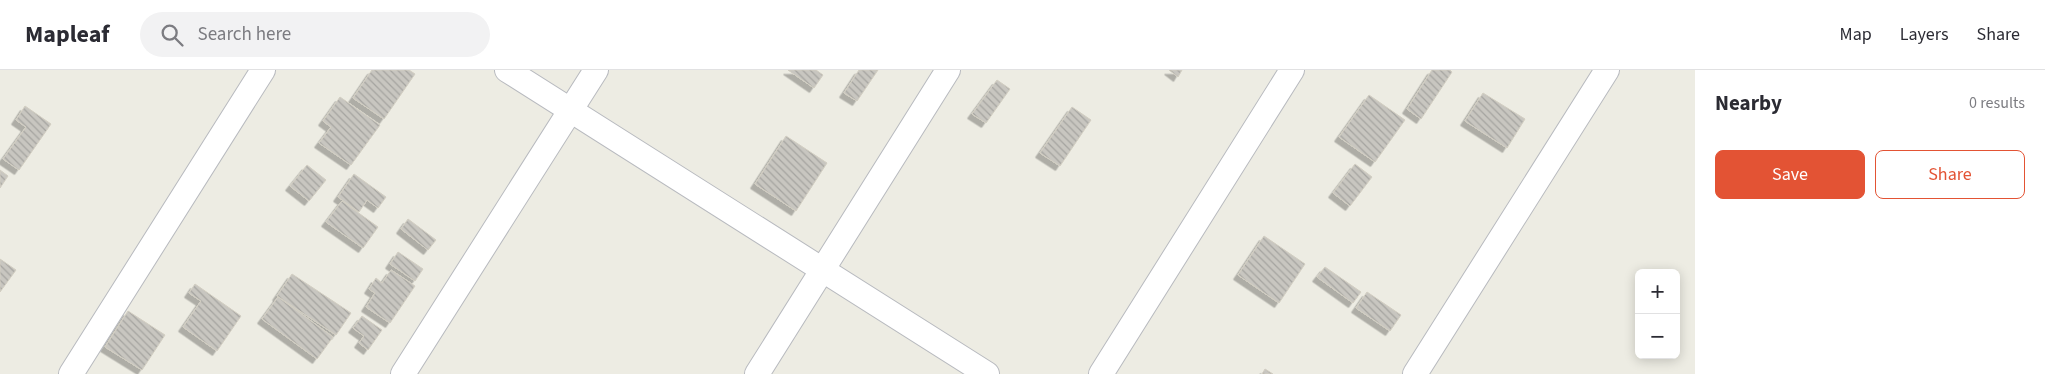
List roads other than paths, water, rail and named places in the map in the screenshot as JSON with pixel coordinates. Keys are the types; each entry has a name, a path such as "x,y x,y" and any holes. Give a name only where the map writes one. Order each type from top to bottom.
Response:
{"street":[{"path":"71,374 263,70"},
{"path":"507,70 987,374"},
{"path":"403,374 596,70"},
{"path":"757,374 948,70"},
{"path":"1101,374 1292,70"},
{"path":"1416,374 1607,70"}]}
